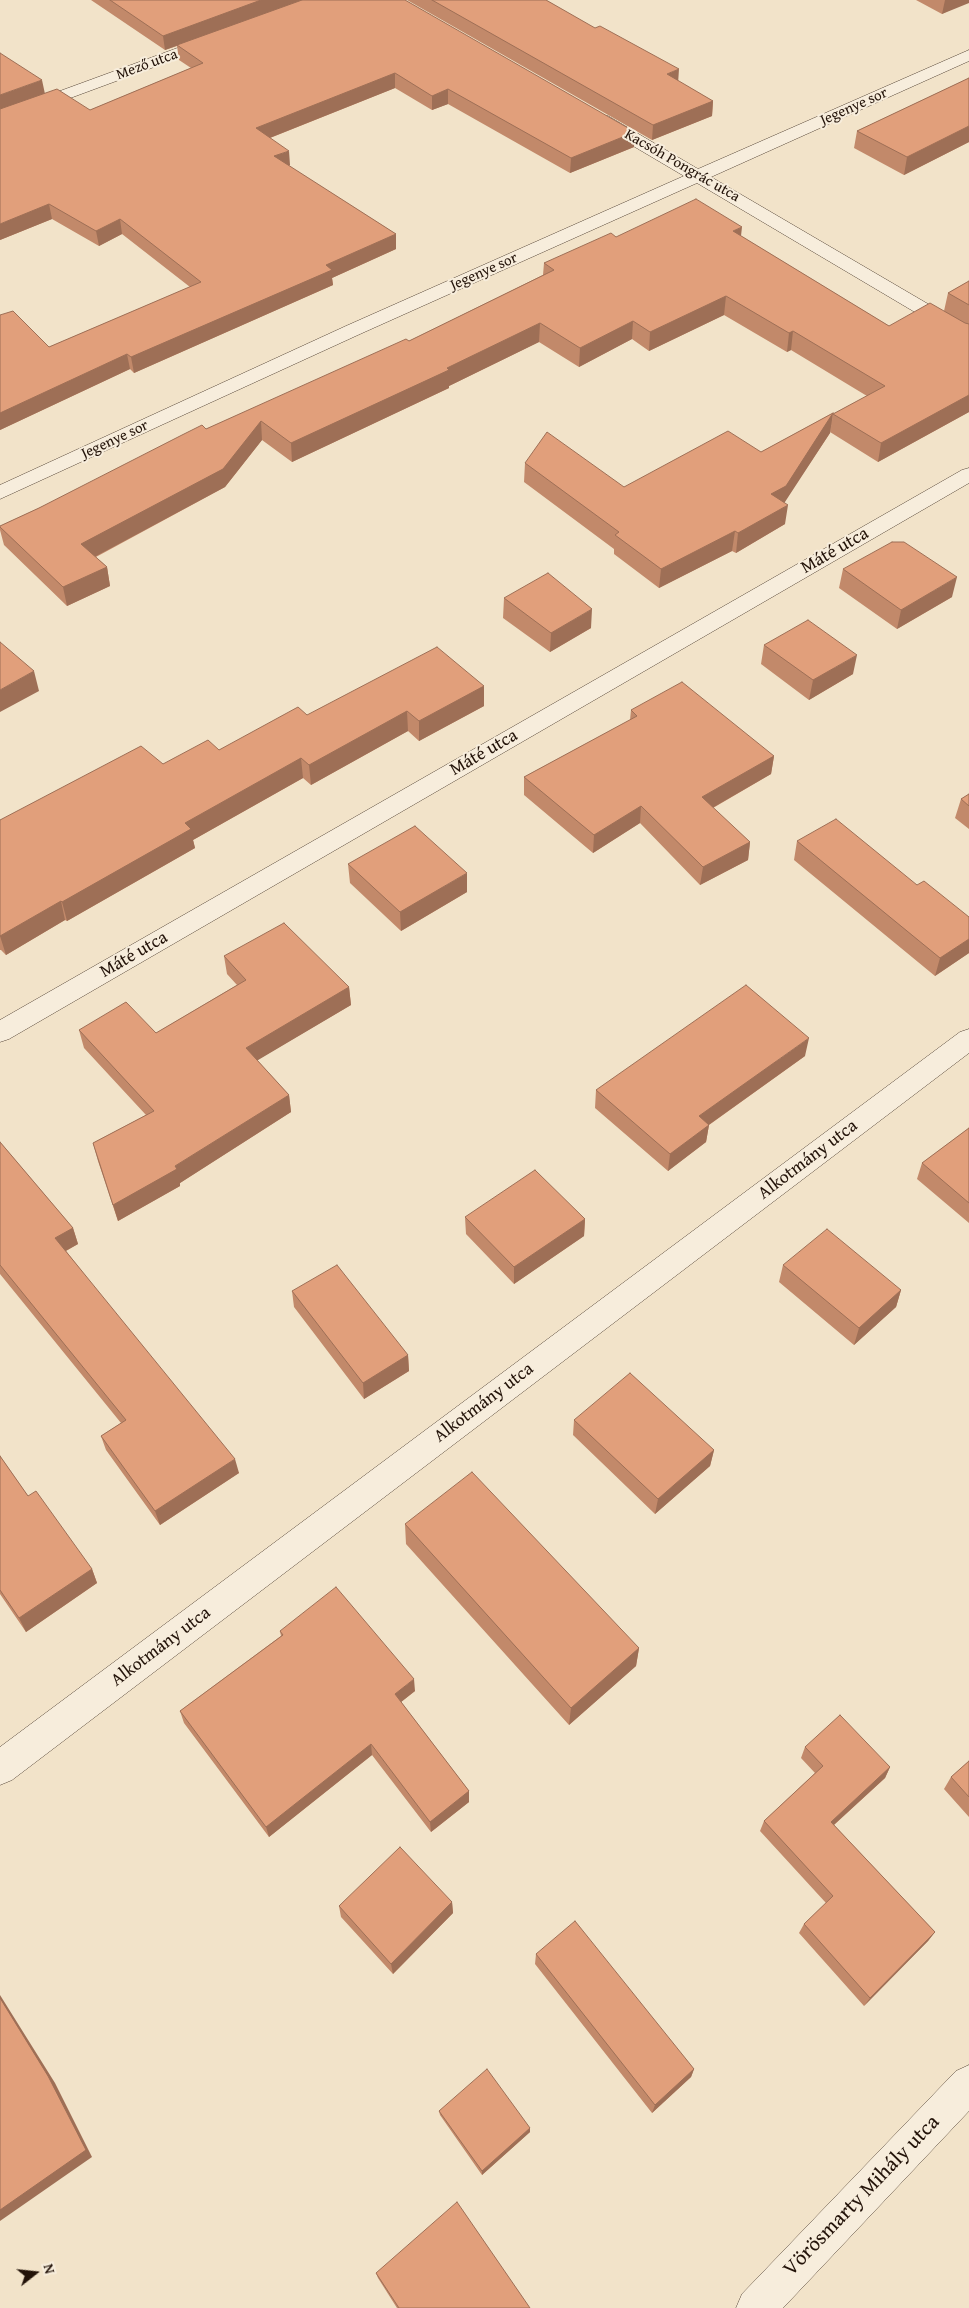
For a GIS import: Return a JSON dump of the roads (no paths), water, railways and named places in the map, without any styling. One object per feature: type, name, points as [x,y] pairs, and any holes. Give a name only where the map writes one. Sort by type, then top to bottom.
[{"type":"street","name":"Mező utca","points":[[0,120],[230,34]]},
{"type":"street","name":"Jegenye sor","points":[[0,493],[353,330],[969,55]]},
{"type":"street","name":"Kacsóh Pongrác utca","points":[[589,113],[700,176],[969,336]]},
{"type":"street","name":"Máté utca","points":[[0,1032],[969,474]]},
{"type":"street","name":"Alkotmány utca","points":[[0,1768],[969,1039]]},
{"type":"street","name":"Vörösmarty Mihály utca","points":[[756,2308],[969,2084]]}]
